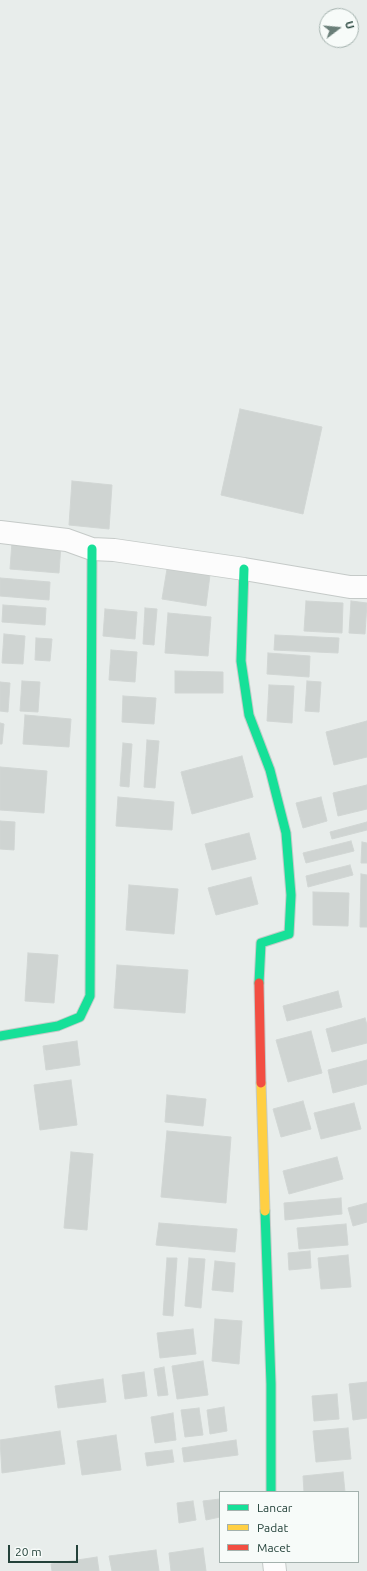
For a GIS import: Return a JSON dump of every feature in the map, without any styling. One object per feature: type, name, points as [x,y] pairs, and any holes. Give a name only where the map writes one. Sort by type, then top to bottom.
[{"type":"street","points":[[0,532],[67,540],[92,549],[114,550],[244,569],[350,587],[367,587]]},
{"type":"street","points":[[0,1036],[58,1026],[80,1017],[90,996],[89,926],[92,549]]},
{"type":"street","points":[[244,569],[241,661],[249,715],[270,770],[286,833],[290,895],[289,934],[261,943],[260,985],[271,1384],[271,1491]]},
{"type":"building","points":[[240,409],[322,427],[303,514],[221,495]]},
{"type":"building","points":[[72,481],[112,485],[109,529],[69,525]]},
{"type":"building","points":[[12,542],[61,545],[59,573],[10,569]]},
{"type":"building","points":[[167,569],[210,575],[206,606],[162,599]]},
{"type":"building","points":[[0,578],[50,582],[49,600],[0,596]]},
{"type":"building","points":[[306,601],[343,603],[342,633],[304,631]]},
{"type":"building","points":[[351,601],[367,603],[365,634],[349,633]]},
{"type":"building","points":[[3,605],[46,608],[45,625],[2,622]]},
{"type":"building","points":[[145,608],[157,609],[154,645],[143,644]]},
{"type":"building","points":[[105,609],[137,612],[135,639],[103,636]]},
{"type":"building","points":[[168,613],[211,617],[208,656],[165,653]]},
{"type":"building","points":[[4,634],[25,636],[23,664],[2,663]]},
{"type":"building","points":[[275,635],[339,638],[338,653],[274,650]]},
{"type":"building","points":[[36,638],[52,639],[50,661],[35,660]]},
{"type":"building","points":[[111,650],[137,652],[135,682],[109,680]]},
{"type":"building","points":[[268,653],[310,656],[309,677],[267,674]]},
{"type":"building","points":[[175,671],[223,672],[223,693],[175,693]]},
{"type":"building","points":[[22,681],[40,682],[38,712],[20,711]]},
{"type":"building","points":[[307,681],[321,682],[319,712],[305,711]]},
{"type":"building","points":[[0,682],[10,683],[8,712],[0,711]]},
{"type":"building","points":[[269,685],[294,686],[292,723],[267,721]]},
{"type":"building","points":[[123,696],[156,698],[154,724],[122,722]]},
{"type":"building","points":[[25,715],[71,719],[69,747],[23,744]]},
{"type":"building","points":[[367,721],[367,757],[334,765],[326,732]]},
{"type":"building","points":[[0,723],[4,724],[2,744],[0,744]]},
{"type":"building","points":[[147,740],[159,741],[155,788],[144,787]]},
{"type":"building","points":[[123,743],[132,744],[129,787],[120,786]]},
{"type":"building","points":[[242,756],[253,797],[192,814],[181,772]]},
{"type":"building","points":[[0,767],[47,771],[44,813],[0,810]]},
{"type":"building","points":[[367,785],[367,809],[338,816],[333,793]]},
{"type":"building","points":[[118,797],[174,802],[172,830],[116,826]]},
{"type":"building","points":[[321,797],[327,821],[303,828],[296,803]]},
{"type":"building","points":[[0,821],[15,822],[14,850],[0,849]]},
{"type":"building","points":[[367,822],[367,830],[332,839],[330,832]]},
{"type":"building","points":[[249,833],[256,859],[212,870],[205,844]]},
{"type":"building","points":[[351,841],[354,851],[306,863],[303,853]]},
{"type":"building","points":[[362,842],[367,843],[367,863],[361,863]]},
{"type":"building","points":[[350,865],[353,875],[308,887],[306,876]]},
{"type":"building","points":[[361,874],[367,875],[367,927],[360,927]]},
{"type":"building","points":[[251,877],[258,904],[216,915],[208,888]]},
{"type":"building","points":[[129,885],[178,889],[174,934],[126,930]]},
{"type":"building","points":[[313,892],[349,893],[348,926],[313,925]]},
{"type":"building","points":[[28,953],[58,955],[54,1003],[25,1001]]},
{"type":"building","points":[[117,965],[188,970],[185,1013],[114,1008]]},
{"type":"building","points":[[338,991],[342,1007],[287,1021],[283,1006]]},
{"type":"building","points":[[365,1018],[367,1025],[367,1043],[332,1052],[326,1029]]},
{"type":"building","points":[[311,1031],[322,1073],[288,1082],[276,1040]]},
{"type":"building","points":[[77,1041],[80,1065],[46,1070],[43,1046]]},
{"type":"building","points":[[367,1060],[367,1084],[333,1093],[328,1070]]},
{"type":"building","points":[[71,1080],[77,1125],[40,1130],[34,1085]]},
{"type":"building","points":[[167,1095],[206,1099],[203,1126],[165,1122]]},
{"type":"building","points":[[303,1101],[311,1129],[281,1137],[273,1109]]},
{"type":"building","points":[[354,1103],[361,1129],[321,1139],[314,1113]]},
{"type":"building","points":[[167,1131],[231,1137],[226,1203],[161,1197]]},
{"type":"building","points":[[71,1152],[93,1154],[87,1230],[64,1228]]},
{"type":"building","points":[[337,1157],[343,1179],[289,1194],[283,1171]]},
{"type":"building","points":[[341,1198],[342,1214],[285,1220],[284,1203]]},
{"type":"building","points":[[367,1203],[367,1222],[353,1226],[348,1208]]},
{"type":"building","points":[[159,1223],[237,1229],[235,1252],[156,1245]]},
{"type":"building","points":[[346,1224],[348,1245],[299,1249],[297,1228]]},
{"type":"building","points":[[310,1251],[311,1268],[289,1270],[288,1253]]},
{"type":"building","points":[[348,1255],[351,1287],[321,1289],[318,1258]]},
{"type":"building","points":[[167,1258],[177,1258],[173,1316],[163,1315]]},
{"type":"building","points":[[189,1258],[205,1259],[201,1308],[185,1306]]},
{"type":"building","points":[[215,1261],[235,1263],[233,1292],[212,1290]]},
{"type":"building","points":[[215,1319],[242,1321],[239,1364],[212,1361]]},
{"type":"building","points":[[193,1329],[196,1354],[160,1358],[157,1333]]},
{"type":"building","points":[[203,1361],[208,1395],[177,1399],[172,1366]]},
{"type":"building","points":[[164,1367],[168,1395],[158,1396],[154,1369]]},
{"type":"building","points":[[144,1372],[147,1396],[125,1399],[122,1375]]},
{"type":"building","points":[[103,1379],[106,1402],[58,1408],[55,1386]]},
{"type":"building","points":[[367,1382],[367,1418],[353,1420],[349,1384]]},
{"type":"building","points":[[337,1394],[339,1419],[314,1421],[312,1396]]},
{"type":"building","points":[[224,1407],[227,1431],[210,1434],[207,1410]]},
{"type":"building","points":[[199,1408],[203,1435],[185,1437],[181,1410]]},
{"type":"building","points":[[173,1413],[176,1440],[155,1443],[151,1417]]},
{"type":"building","points":[[348,1428],[351,1459],[316,1462],[313,1431]]},
{"type":"building","points":[[60,1431],[65,1464],[2,1473],[0,1440]]},
{"type":"building","points":[[116,1435],[121,1470],[82,1475],[77,1441]]},
{"type":"building","points":[[236,1440],[238,1455],[184,1462],[182,1448]]},
{"type":"building","points":[[172,1450],[174,1462],[147,1466],[145,1453]]},
{"type":"building","points":[[343,1472],[345,1491],[304,1491],[303,1476]]},
{"type":"building","points":[[219,1499],[219,1517],[206,1520],[203,1501]]},
{"type":"building","points":[[193,1501],[196,1520],[179,1523],[177,1503]]},
{"type":"building","points":[[203,1548],[206,1571],[171,1571],[169,1553]]},
{"type":"building","points":[[156,1550],[159,1571],[112,1571],[109,1556]]},
{"type":"building","points":[[97,1557],[99,1571],[52,1571],[51,1564]]},
{"type":"traffic: fast","points":[[0,1036],[58,1026],[80,1017],[90,996],[92,549]]},
{"type":"traffic: fast","points":[[244,569],[241,661],[249,715],[270,770],[286,833],[291,895],[289,934],[261,943],[259,983]]},
{"type":"traffic: fast","points":[[265,1211],[271,1384],[271,1491]]},
{"type":"traffic: slow","points":[[261,1083],[265,1211]]},
{"type":"traffic: jam","points":[[259,983],[261,1083]]}]
